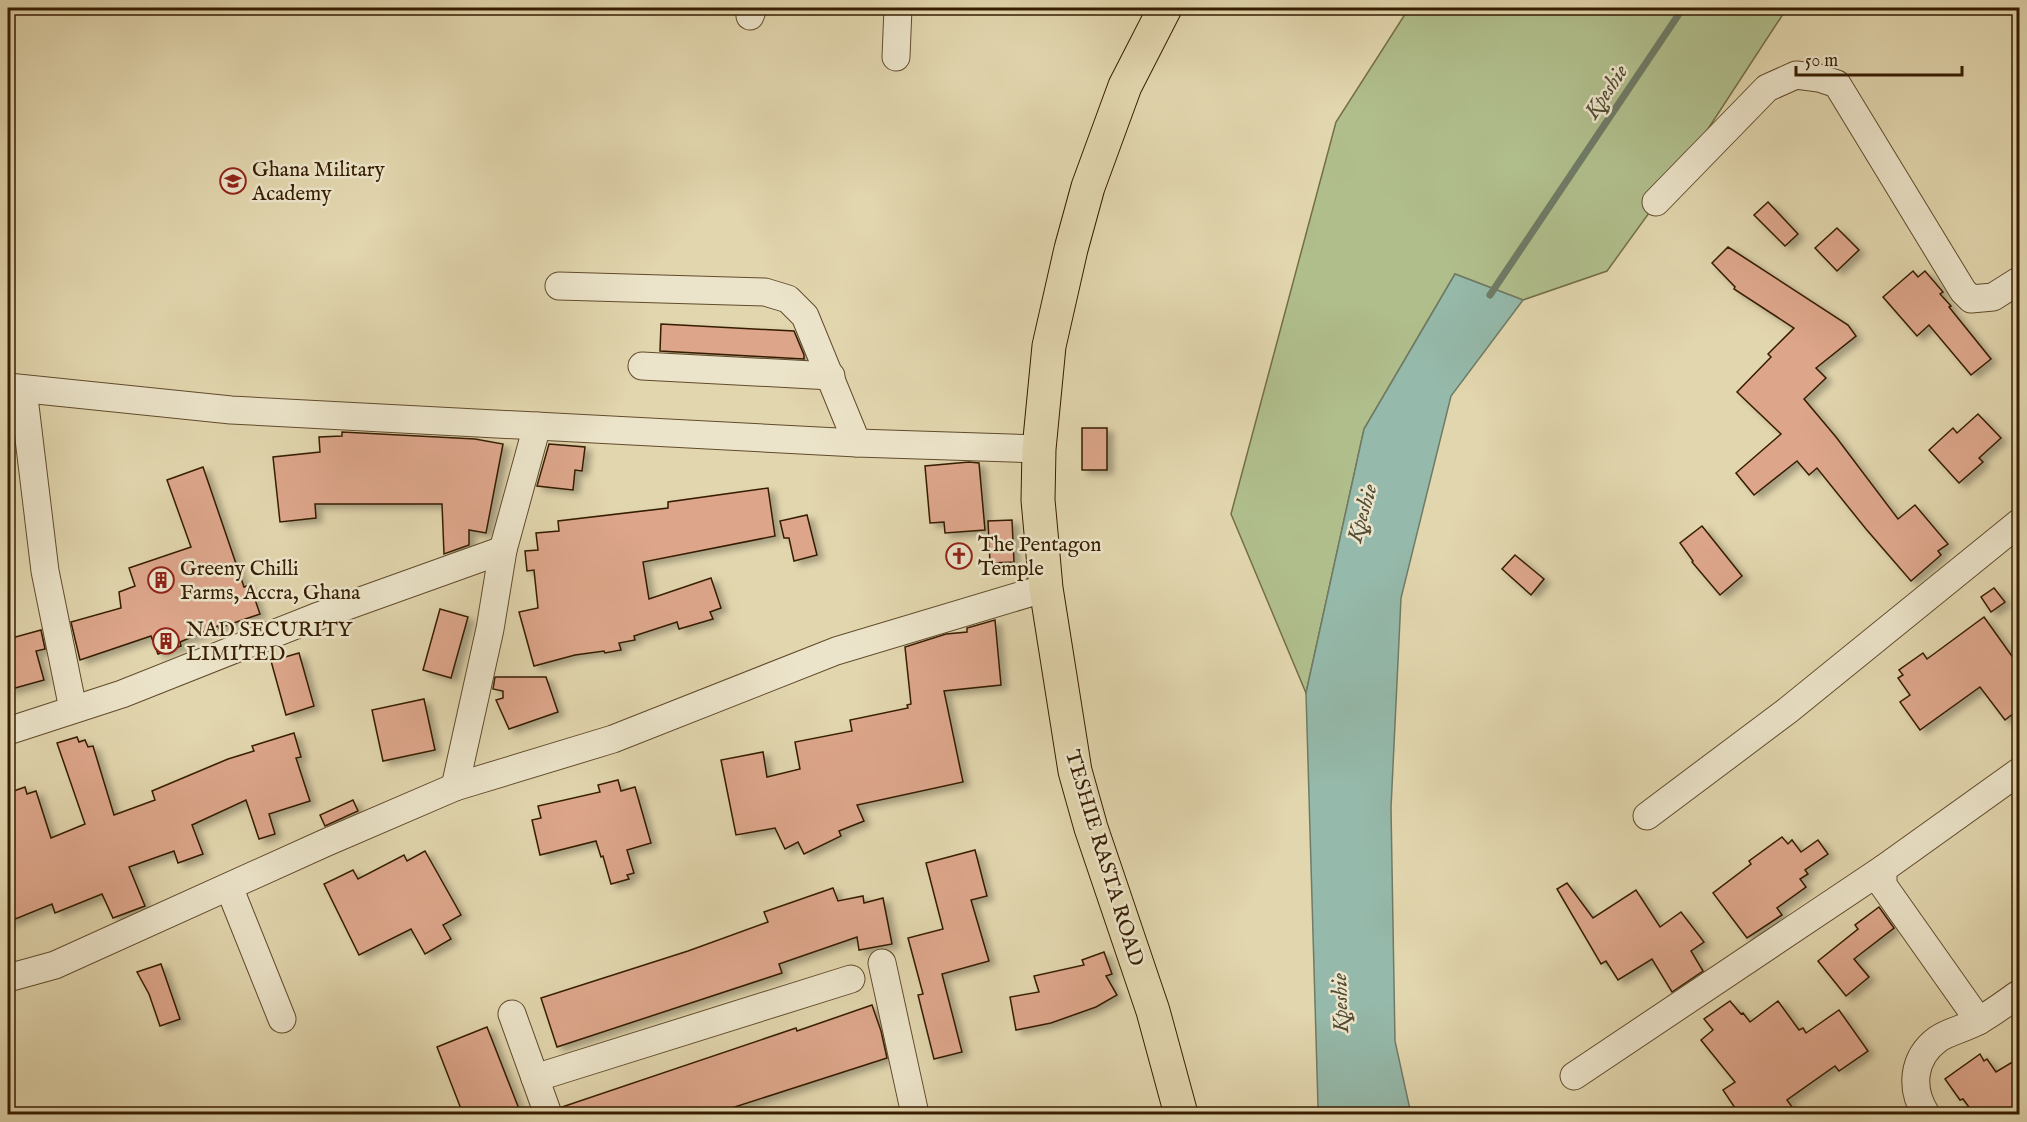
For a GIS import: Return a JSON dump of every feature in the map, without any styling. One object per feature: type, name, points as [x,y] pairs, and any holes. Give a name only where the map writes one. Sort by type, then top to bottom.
[{"type":"main road","name":"TESHIE RASTA ROAD","points":[[1165,8],[1125,86],[1088,187],[1071,249],[1049,346],[1039,449],[1038,501],[1046,588],[1075,771],[1091,828],[1153,1011],[1182,1114]]},
{"type":"street","points":[[896,57],[898,8]]},
{"type":"street","points":[[1656,202],[1767,88],[1796,75],[1819,78],[1837,84],[1962,291],[1971,298],[1993,297],[2019,280]]},
{"type":"street","points":[[559,286],[765,291],[788,298],[805,315],[857,443]]},
{"type":"street","points":[[642,366],[831,376]]},
{"type":"street","points":[[73,710],[45,571],[15,388],[231,410],[857,443],[1039,449]]},
{"type":"street","points":[[455,787],[489,629],[503,550],[537,426]]},
{"type":"street","points":[[1647,816],[1787,711],[2019,522]]},
{"type":"street","points":[[8,731],[122,694],[316,617],[503,550]]},
{"type":"street","points":[[8,978],[55,965],[455,787],[614,739],[836,651],[1046,588]]},
{"type":"street","points":[[1575,1076],[1883,869],[2019,771]]},
{"type":"street","points":[[1883,869],[1883,885],[1979,1021]]},
{"type":"street","points":[[229,887],[282,1019]]},
{"type":"street","points":[[882,963],[915,1114]]},
{"type":"street","points":[[535,1078],[850,979]]},
{"type":"street","points":[[1926,1114],[1916,1090],[1918,1060],[1937,1040],[1979,1021],[2019,993]]},
{"type":"street","points":[[512,1014],[548,1114]]},
{"type":"green space","points":[[1409,8],[1787,8],[1691,155],[1607,271],[1523,300],[1455,274],[1364,429],[1306,693],[1231,514],[1336,122]]},
{"type":"water","points":[[1455,274],[1523,300],[1451,396],[1401,598],[1391,808],[1395,1041],[1411,1114],[1321,1114],[1318,1106],[1306,693],[1364,429]]},
{"type":"building","points":[[1768,202],[1798,234],[1785,246],[1754,215]]},
{"type":"building","points":[[1837,228],[1859,250],[1837,271],[1815,248]]},
{"type":"building","points":[[1728,247],[1848,325],[1856,336],[1816,368],[1826,378],[1804,399],[1898,519],[1915,505],[1948,544],[1938,551],[1941,555],[1911,581],[1817,468],[1809,475],[1797,461],[1754,495],[1736,473],[1781,434],[1737,392],[1771,357],[1768,354],[1794,328],[1734,289],[1735,287],[1712,263]]},
{"type":"building","points":[[1913,271],[1918,277],[1925,271],[1943,292],[1940,294],[1951,306],[1949,307],[1991,359],[1971,375],[1929,325],[1917,336],[1883,297]]},
{"type":"building","points":[[661,324],[794,331],[804,359],[660,351]]},
{"type":"building","points":[[1978,414],[2001,438],[1979,458],[1983,462],[1959,483],[1929,450],[1953,428],[1957,433]]},
{"type":"building","points":[[1082,428],[1107,428],[1107,470],[1082,470]]},
{"type":"building","points":[[342,432],[475,439],[503,444],[486,533],[469,530],[469,545],[444,554],[442,504],[315,504],[316,518],[280,522],[273,457],[320,452],[319,437],[342,436]]},
{"type":"building","points":[[549,444],[585,447],[582,471],[575,470],[573,490],[537,486]]},
{"type":"building","points":[[979,463],[985,530],[945,533],[944,522],[930,523],[925,466]]},
{"type":"building","points":[[203,467],[244,587],[250,585],[260,614],[219,628],[218,626],[180,642],[181,646],[158,654],[151,636],[80,660],[71,622],[121,608],[119,592],[135,586],[129,568],[191,547],[167,480]]},
{"type":"building","points":[[768,488],[775,536],[643,562],[649,599],[711,578],[721,608],[710,612],[713,619],[679,629],[677,622],[634,636],[635,640],[619,643],[621,650],[575,655],[534,666],[519,612],[538,608],[534,570],[527,571],[525,551],[538,550],[536,533],[559,531],[558,521],[668,508],[668,502]]},
{"type":"building","points":[[807,515],[817,555],[794,561],[789,538],[784,538],[780,521]]},
{"type":"building","points":[[1012,520],[1014,562],[990,563],[988,521]]},
{"type":"building","points":[[1702,526],[1742,576],[1720,595],[1692,562],[1680,543]]},
{"type":"building","points":[[1515,555],[1544,579],[1531,595],[1502,569]]},
{"type":"building","points":[[1994,588],[2005,602],[1991,612],[1981,597]]},
{"type":"building","points":[[440,609],[468,617],[451,678],[423,670]]},
{"type":"building","points":[[1984,617],[2019,666],[2019,709],[2005,720],[1980,687],[1920,730],[1900,702],[1910,695],[1898,678],[1903,675],[1899,670],[1923,653],[1927,659]]},
{"type":"building","points":[[995,620],[1001,685],[944,691],[963,782],[857,805],[864,821],[839,831],[841,836],[804,854],[798,842],[785,849],[775,828],[736,835],[721,760],[763,752],[767,777],[800,769],[795,742],[852,731],[850,720],[908,708],[907,705],[911,704],[905,647],[946,634],[967,632],[967,628]]},
{"type":"building","points":[[41,630],[45,649],[36,651],[44,680],[8,690],[8,639]]},
{"type":"building","points":[[299,653],[314,706],[286,715],[271,661]]},
{"type":"building","points":[[495,677],[546,677],[558,712],[509,729],[496,700],[503,698],[503,691],[493,689]]},
{"type":"building","points":[[424,699],[435,750],[383,761],[372,710]]},
{"type":"building","points":[[294,733],[301,757],[296,758],[310,801],[269,814],[275,834],[259,839],[246,800],[192,825],[203,854],[178,863],[174,851],[129,867],[145,906],[113,918],[102,894],[55,913],[52,904],[8,922],[8,793],[25,787],[27,794],[36,791],[51,838],[85,824],[57,743],[77,737],[79,742],[85,740],[88,747],[93,746],[114,815],[155,800],[152,791],[228,759],[254,751],[252,746]]},
{"type":"building","points":[[618,780],[621,791],[635,787],[651,843],[627,850],[634,873],[627,875],[629,879],[611,884],[596,841],[540,855],[532,820],[541,818],[538,806],[600,792],[598,785]]},
{"type":"building","points":[[353,800],[358,811],[325,826],[320,815]]},
{"type":"building","points":[[1782,837],[1788,844],[1792,840],[1801,852],[1818,840],[1828,854],[1805,870],[1808,874],[1800,879],[1806,887],[1777,908],[1782,915],[1747,938],[1713,893],[1751,864],[1749,861]]},
{"type":"building","points":[[975,850],[987,896],[971,900],[989,961],[942,974],[962,1052],[934,1059],[918,995],[923,994],[908,938],[943,929],[926,863]]},
{"type":"building","points":[[425,851],[461,915],[443,925],[451,939],[425,954],[411,929],[359,955],[324,884],[353,870],[358,879],[404,855],[407,861]]},
{"type":"building","points":[[1567,883],[1593,918],[1636,890],[1660,927],[1681,912],[1704,942],[1691,951],[1703,971],[1672,992],[1652,959],[1618,980],[1606,961],[1601,964],[1557,889]]},
{"type":"building","points":[[833,888],[838,901],[863,896],[864,903],[883,898],[892,944],[859,950],[857,937],[779,964],[782,973],[557,1047],[541,998],[688,951],[768,922],[764,912]]},
{"type":"building","points":[[1879,907],[1894,928],[1854,959],[1869,977],[1846,996],[1818,961],[1858,929],[1855,925]]},
{"type":"building","points":[[1104,952],[1112,974],[1106,976],[1117,995],[1096,1007],[1051,1023],[1016,1030],[1010,997],[1039,992],[1034,976],[1084,965],[1082,960]]},
{"type":"building","points":[[161,964],[180,1019],[160,1026],[149,994],[137,972]]},
{"type":"building","points":[[1730,1001],[1750,1022],[1778,1001],[1799,1030],[1803,1028],[1806,1033],[1839,1010],[1868,1051],[1839,1071],[1835,1066],[1787,1100],[1797,1114],[1739,1114],[1723,1090],[1735,1082],[1701,1040],[1713,1030],[1704,1019]]},
{"type":"building","points":[[872,1005],[887,1058],[713,1114],[563,1114],[562,1107],[796,1028],[797,1031]]},
{"type":"building","points":[[487,1027],[521,1114],[463,1114],[437,1047]]},
{"type":"building","points":[[1980,1054],[1984,1061],[1987,1059],[1996,1072],[2019,1058],[2019,1114],[1974,1114],[1963,1099],[1960,1100],[1945,1079]]},
{"type":"waterway","name":"Kpeshie","points":[[1490,295],[1683,8]]},
{"type":"place","name":"Ghana Military Academy","points":[[233,181]]},
{"type":"place","name":"The Pentagon Temple","points":[[959,556]]},
{"type":"place","name":"Greeny Chilli Farms, Accra, Ghana","points":[[161,580]]},
{"type":"place","name":"NAD SECURITY LIMITED","points":[[166,641]]}]
